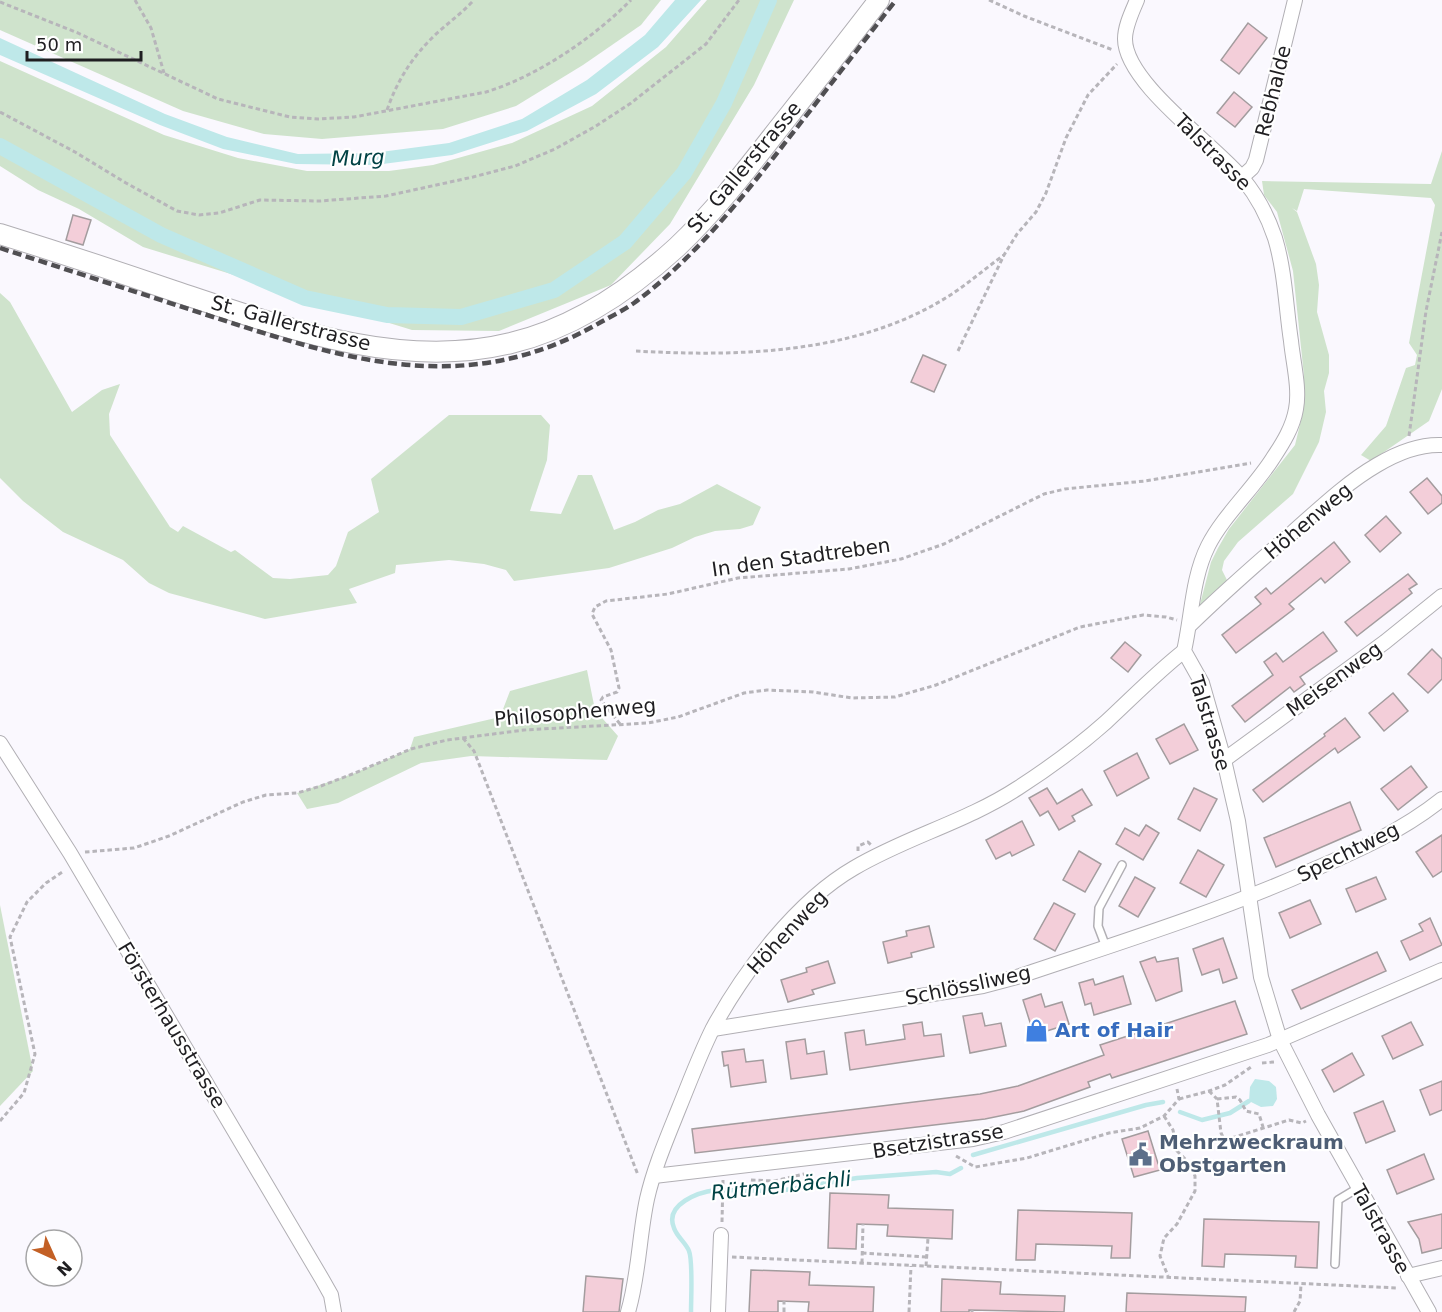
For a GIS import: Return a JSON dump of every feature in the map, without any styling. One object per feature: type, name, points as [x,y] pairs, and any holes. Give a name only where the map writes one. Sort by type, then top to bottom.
[{"type":"main road","name":"St. Gallerstrasse","points":[[0,234],[245,314],[330,338],[395,349],[426,351],[458,351],[511,344],[553,330],[596,309],[650,270],[678,245],[760,153],[879,0]]},
{"type":"street","points":[[1129,56],[1125,39],[1137,0]]},
{"type":"street","name":"Rebhalde","points":[[1242,177],[1252,168],[1256,160],[1295,0]]},
{"type":"street","name":"Talstrasse","points":[[1129,56],[1136,69],[1166,104],[1242,177],[1264,211],[1277,247],[1295,376],[1297,408],[1292,424],[1272,460],[1209,545],[1200,566],[1190,607],[1190,625],[1184,651],[1202,683],[1224,760],[1238,821],[1261,977],[1280,1040],[1318,1115],[1429,1312]]},
{"type":"street","name":"Höhenweg","points":[[1190,625],[1327,502],[1377,465],[1407,450],[1430,444],[1442,445]]},
{"type":"street","name":"Meisenweg","points":[[1224,760],[1385,642],[1442,596]]},
{"type":"street","name":"Höhenweg","points":[[628,1312],[638,1266],[647,1199],[674,1120],[713,1029],[752,966],[782,931],[834,881],[876,856],[948,826],[1017,789],[1080,744],[1154,675],[1184,651]]},
{"type":"street","name":"Försterhausstrasse","points":[[0,743],[73,858],[322,1279],[331,1295],[334,1312]]},
{"type":"street","name":"Spechtweg","points":[[1250,897],[1375,843],[1424,814],[1442,799]]},
{"type":"street","name":"Schlössliweg","points":[[713,1029],[983,986],[1017,977],[1250,897]]},
{"type":"street","name":"Bsetzistrasse","points":[[654,1176],[973,1139],[1004,1132],[1280,1040],[1442,970]]},
{"type":"street","points":[[718,1312],[722,1235]]},
{"type":"street","points":[[1408,1276],[1442,1268]]},
{"type":"lane","points":[[1106,947],[1098,926],[1099,908],[1122,865]]},
{"type":"lane","points":[[1335,1264],[1338,1200],[1358,1188]]},
{"type":"path","points":[[135,0],[151,28],[165,75]]},
{"type":"path","points":[[387,110],[403,72],[419,51],[474,0]]},
{"type":"path","points":[[0,2],[78,33],[218,99],[290,117],[318,119],[354,117],[486,92],[506,86],[582,42],[616,16],[632,0]]},
{"type":"path","points":[[0,112],[177,211],[199,215],[219,213],[260,200],[320,201],[386,196],[515,166],[555,149],[631,103],[706,44],[738,0]]},
{"type":"path","points":[[989,0],[1024,16],[1129,56]]},
{"type":"path","points":[[958,351],[1004,255],[1017,234],[1036,212],[1046,193],[1066,138],[1088,95],[1113,67],[1129,56]]},
{"type":"path","points":[[1407,450],[1426,311],[1442,232]]},
{"type":"path","points":[[636,351],[684,354],[743,353],[828,342],[882,327],[915,313],[951,295],[1004,255]]},
{"type":"path","name":"In den Stadtreben","points":[[620,724],[601,700],[617,692],[618,688],[611,650],[592,614],[595,607],[606,601],[668,594],[738,578],[849,569],[901,559],[944,544],[1044,494],[1065,489],[1145,481],[1272,460]]},
{"type":"path","name":"Philosophenweg","points":[[73,858],[134,848],[169,836],[243,802],[266,795],[297,793],[313,788],[355,773],[411,748],[524,730],[648,723],[678,717],[744,693],[767,690],[813,692],[852,698],[895,697],[936,685],[1080,627],[1143,615],[1166,616],[1190,625]]},
{"type":"path","points":[[464,738],[474,751],[647,1199]]},
{"type":"path","points":[[0,1121],[24,1093],[35,1054],[10,937],[27,902],[73,858]]},
{"type":"path","points":[[1168,1276],[1160,1256],[1164,1238],[1177,1224],[1195,1191],[1195,1176],[1188,1162],[1177,1151],[1173,1130],[1164,1116],[1179,1099],[1225,1084],[1256,1064],[1274,1062]]},
{"type":"path","points":[[1173,1076],[1179,1099]]},
{"type":"path","points":[[1209,1091],[1217,1099],[1221,1133],[1224,1139],[1289,1120],[1302,1123],[1310,1119]]},
{"type":"path","points":[[1217,1099],[1236,1097],[1250,1113],[1259,1114],[1263,1127]]},
{"type":"path","points":[[722,1235],[723,1185]]},
{"type":"path","points":[[862,1263],[863,1224]]},
{"type":"path","points":[[926,1266],[928,1238]]},
{"type":"path","points":[[862,1253],[927,1257]]},
{"type":"path","points":[[721,1257],[1398,1288]]},
{"type":"path","points":[[909,1312],[911,1265]]},
{"type":"path","points":[[1294,1312],[1300,1301],[1301,1284]]},
{"type":"path","points":[[784,1301],[784,1312]]},
{"type":"green space","points":[[0,0],[661,0],[641,25],[583,65],[516,106],[443,129],[322,139],[264,134],[183,111],[0,30]]},
{"type":"green space","points":[[707,0],[794,0],[754,85],[670,224],[611,285],[499,331],[412,330],[143,247],[79,209],[38,190],[0,166],[0,61],[164,135],[238,158],[307,171],[389,171],[433,165],[512,143],[592,106],[666,47]]},
{"type":"green space","points":[[1442,151],[1442,389],[1429,421],[1371,461],[1361,455],[1386,426],[1406,368],[1415,365],[1417,355],[1409,343],[1435,205],[1431,198],[1304,189],[1297,211],[1292,208],[1297,212],[1316,264],[1319,285],[1317,312],[1329,355],[1329,373],[1324,391],[1326,412],[1319,442],[1293,494],[1238,542],[1224,561],[1222,570],[1228,582],[1198,612],[1211,562],[1218,548],[1229,529],[1295,445],[1303,412],[1304,376],[1293,271],[1277,212],[1264,195],[1262,181],[1431,184]]},
{"type":"green space","points":[[0,293],[10,302],[72,412],[102,390],[120,384],[109,414],[110,435],[170,527],[178,532],[183,526],[231,552],[235,550],[273,578],[290,579],[328,575],[336,566],[348,532],[379,512],[371,479],[449,415],[541,415],[550,425],[547,460],[530,511],[561,514],[578,475],[592,475],[614,530],[658,510],[680,504],[717,484],[761,507],[753,525],[740,529],[715,531],[672,548],[609,568],[514,581],[506,570],[484,564],[449,560],[396,565],[395,573],[349,589],[357,603],[265,619],[169,593],[149,583],[123,560],[63,532],[23,501],[0,478]]},
{"type":"green space","points":[[587,670],[595,710],[618,736],[607,760],[471,756],[421,763],[338,803],[307,809],[297,793],[355,773],[410,749],[414,737],[500,717],[510,691]]},
{"type":"green space","points":[[0,905],[33,1071],[0,1106]]},
{"type":"water","name":"Murg","points":[[675,0],[701,0],[658,47],[596,94],[527,131],[452,155],[375,165],[296,164],[223,149],[160,125],[0,55],[0,38],[165,114],[227,137],[298,154],[373,153],[449,143],[522,119],[587,80],[645,35]]},
{"type":"water","points":[[1255,1079],[1269,1081],[1276,1087],[1277,1099],[1273,1106],[1261,1107],[1249,1101],[1250,1087]]},
{"type":"building","points":[[1248,23],[1267,38],[1239,74],[1221,60]]},
{"type":"building","points":[[1234,92],[1252,107],[1235,127],[1217,113]]},
{"type":"building","points":[[73,215],[91,220],[83,245],[66,240]]},
{"type":"building","points":[[923,355],[946,365],[934,392],[911,382]]},
{"type":"building","points":[[1427,478],[1442,496],[1442,503],[1428,514],[1410,492]]},
{"type":"building","points":[[1386,516],[1401,533],[1380,552],[1365,535]]},
{"type":"building","points":[[1334,542],[1350,562],[1325,583],[1321,578],[1289,604],[1294,609],[1236,653],[1222,635],[1261,604],[1255,597],[1266,588],[1271,594]]},
{"type":"building","points":[[1408,574],[1417,584],[1409,589],[1412,593],[1357,636],[1345,622]]},
{"type":"building","points":[[1323,632],[1337,651],[1300,677],[1305,684],[1294,692],[1290,687],[1245,722],[1232,706],[1273,675],[1264,662],[1276,653],[1283,662]]},
{"type":"building","points":[[1125,642],[1141,655],[1128,672],[1111,658]]},
{"type":"building","points":[[1432,649],[1442,659],[1442,679],[1428,693],[1408,674]]},
{"type":"building","points":[[1393,693],[1408,711],[1384,731],[1369,713]]},
{"type":"building","points":[[1345,718],[1360,737],[1338,753],[1335,748],[1263,802],[1253,790],[1325,736],[1324,734]]},
{"type":"building","points":[[1184,724],[1198,750],[1170,764],[1156,739]]},
{"type":"building","points":[[1137,753],[1149,778],[1117,796],[1104,771]]},
{"type":"building","points":[[1411,766],[1427,787],[1398,810],[1381,789]]},
{"type":"building","points":[[1047,788],[1057,804],[1082,789],[1092,805],[1072,816],[1075,821],[1059,830],[1048,811],[1040,816],[1029,798]]},
{"type":"building","points":[[1194,788],[1217,799],[1200,831],[1178,819]]},
{"type":"building","points":[[1350,802],[1361,830],[1276,867],[1264,838]]},
{"type":"building","points":[[1022,821],[1034,845],[1012,856],[1010,852],[996,859],[986,840]]},
{"type":"building","points":[[1146,825],[1159,833],[1143,860],[1116,844],[1125,828],[1139,836]]},
{"type":"building","points":[[1442,835],[1442,871],[1433,877],[1416,852]]},
{"type":"building","points":[[1198,850],[1224,865],[1206,897],[1180,883]]},
{"type":"building","points":[[1079,851],[1101,864],[1085,892],[1063,880]]},
{"type":"building","points":[[1135,877],[1155,888],[1138,917],[1119,906]]},
{"type":"building","points":[[1376,877],[1386,899],[1356,912],[1346,889]]},
{"type":"building","points":[[1310,900],[1321,924],[1290,938],[1279,913]]},
{"type":"building","points":[[1054,903],[1075,914],[1055,951],[1034,939]]},
{"type":"building","points":[[1430,918],[1442,945],[1410,960],[1401,941],[1423,931],[1419,924]]},
{"type":"building","points":[[929,926],[934,947],[911,953],[912,957],[888,963],[883,942],[907,936],[906,931]]},
{"type":"building","points":[[1223,938],[1237,978],[1223,983],[1219,969],[1202,975],[1193,949]]},
{"type":"building","points":[[1377,952],[1386,971],[1301,1009],[1292,990]]},
{"type":"building","points":[[1155,957],[1157,962],[1178,958],[1182,991],[1156,1001],[1140,962]]},
{"type":"building","points":[[828,961],[835,983],[812,990],[814,994],[788,1002],[781,980],[807,972],[806,968]]},
{"type":"building","points":[[1123,976],[1131,1004],[1094,1015],[1091,1003],[1085,1005],[1079,983],[1093,979],[1095,985]]},
{"type":"building","points":[[1041,994],[1045,1007],[1062,1002],[1069,1024],[1034,1035],[1023,1000]]},
{"type":"building","points":[[1235,1001],[1247,1034],[1112,1078],[1110,1074],[1088,1082],[1090,1087],[1024,1111],[985,1119],[695,1153],[692,1129],[980,1094],[1018,1086],[1104,1055],[1100,1045]]},
{"type":"building","points":[[982,1013],[985,1026],[1001,1023],[1006,1046],[970,1053],[963,1016]]},
{"type":"building","points":[[922,1022],[924,1036],[941,1034],[944,1056],[850,1070],[845,1033],[864,1030],[866,1045],[905,1039],[903,1025]]},
{"type":"building","points":[[1411,1022],[1423,1045],[1393,1059],[1382,1036]]},
{"type":"building","points":[[805,1039],[807,1054],[824,1051],[827,1074],[791,1079],[786,1042]]},
{"type":"building","points":[[744,1049],[746,1062],[763,1060],[766,1082],[731,1087],[728,1065],[724,1066],[722,1052]]},
{"type":"building","points":[[1352,1053],[1364,1075],[1334,1092],[1322,1070]]},
{"type":"building","points":[[1442,1081],[1442,1110],[1430,1115],[1420,1090]]},
{"type":"building","points":[[1383,1101],[1395,1131],[1366,1143],[1354,1113]]},
{"type":"building","name":"Mehrzweckraum Obstgarten","points":[[1148,1131],[1160,1170],[1134,1177],[1122,1139]]},
{"type":"building","points":[[1424,1154],[1434,1179],[1397,1194],[1387,1170]]},
{"type":"building","points":[[830,1193],[889,1195],[888,1208],[953,1210],[952,1239],[887,1236],[888,1225],[857,1224],[856,1249],[828,1248]]},
{"type":"building","points":[[1018,1210],[1132,1213],[1130,1258],[1111,1258],[1112,1246],[1036,1244],[1035,1260],[1016,1260]]},
{"type":"building","points":[[1442,1214],[1442,1248],[1422,1253],[1419,1239],[1408,1222]]},
{"type":"building","points":[[1204,1219],[1319,1222],[1317,1268],[1295,1267],[1296,1256],[1225,1254],[1224,1267],[1202,1266]]},
{"type":"building","points":[[751,1270],[810,1272],[809,1285],[874,1287],[873,1312],[808,1312],[809,1302],[778,1301],[778,1312],[749,1312]]},
{"type":"building","points":[[586,1276],[623,1279],[619,1312],[583,1312]]},
{"type":"building","points":[[942,1279],[1001,1282],[1000,1294],[1065,1296],[1064,1312],[969,1310],[969,1312],[941,1312]]},
{"type":"building","points":[[1127,1293],[1246,1297],[1245,1312],[1126,1312]]},
{"type":"waterway","points":[[0,146],[161,235],[305,298],[387,315],[461,317],[554,290],[625,242],[684,173],[724,103],[769,0]]},
{"type":"waterway","name":"Rütmerbächli","points":[[1180,1112],[1202,1120],[1230,1113],[1249,1101]]},
{"type":"waterway","name":"Rütmerbächli","points":[[973,1155],[1163,1102]]},
{"type":"waterway","name":"Rütmerbächli","points":[[691,1312],[690,1256],[688,1248],[675,1231],[672,1220],[678,1206],[685,1201],[701,1193],[716,1190],[779,1191],[857,1178],[936,1172],[950,1174],[961,1168]]},
{"type":"railway","points":[[0,248],[255,331],[355,357],[404,365],[452,366],[501,360],[551,346],[622,311],[677,267],[716,227],[753,183],[896,0]]},
{"type":"place","name":"Art of Hair","points":[[1037,1030]]},
{"type":"place","name":"Mehrzweckraum Obstgarten","points":[[1141,1154]]}]
